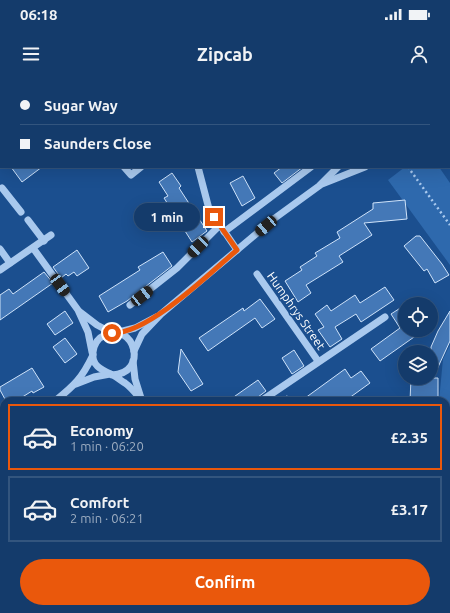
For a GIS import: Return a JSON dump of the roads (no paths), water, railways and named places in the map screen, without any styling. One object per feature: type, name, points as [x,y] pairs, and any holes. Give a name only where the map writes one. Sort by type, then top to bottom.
[{"type":"street","points":[[125,168],[131,175],[140,168]]},
{"type":"street","points":[[198,168],[209,209],[237,250]]},
{"type":"street","points":[[224,232],[306,168]]},
{"type":"street","points":[[141,397],[133,361],[134,352],[142,334],[161,314],[275,218],[319,186],[337,168]]},
{"type":"street","points":[[319,186],[363,168]]},
{"type":"street","points":[[2,188],[21,212]]},
{"type":"street","points":[[28,220],[44,241]]},
{"type":"street","points":[[130,305],[177,268],[220,225]]},
{"type":"street","points":[[0,270],[51,235]]},
{"type":"street","points":[[33,248],[78,310],[88,332],[94,361],[97,366],[102,371],[111,374],[127,384],[138,397]]},
{"type":"street","points":[[0,249],[10,263]]},
{"type":"street","name":"Humphrys Street","points":[[257,274],[318,361]]},
{"type":"street","points":[[78,310],[97,325],[113,333],[124,335],[129,339],[134,352]]},
{"type":"street","points":[[60,397],[75,384],[86,368],[93,354],[96,342],[101,337],[135,328],[161,314]]},
{"type":"street","name":"Humphrys Street","points":[[266,397],[385,317]]},
{"type":"street","points":[[75,384],[94,377],[117,374],[127,370],[133,361]]}]
